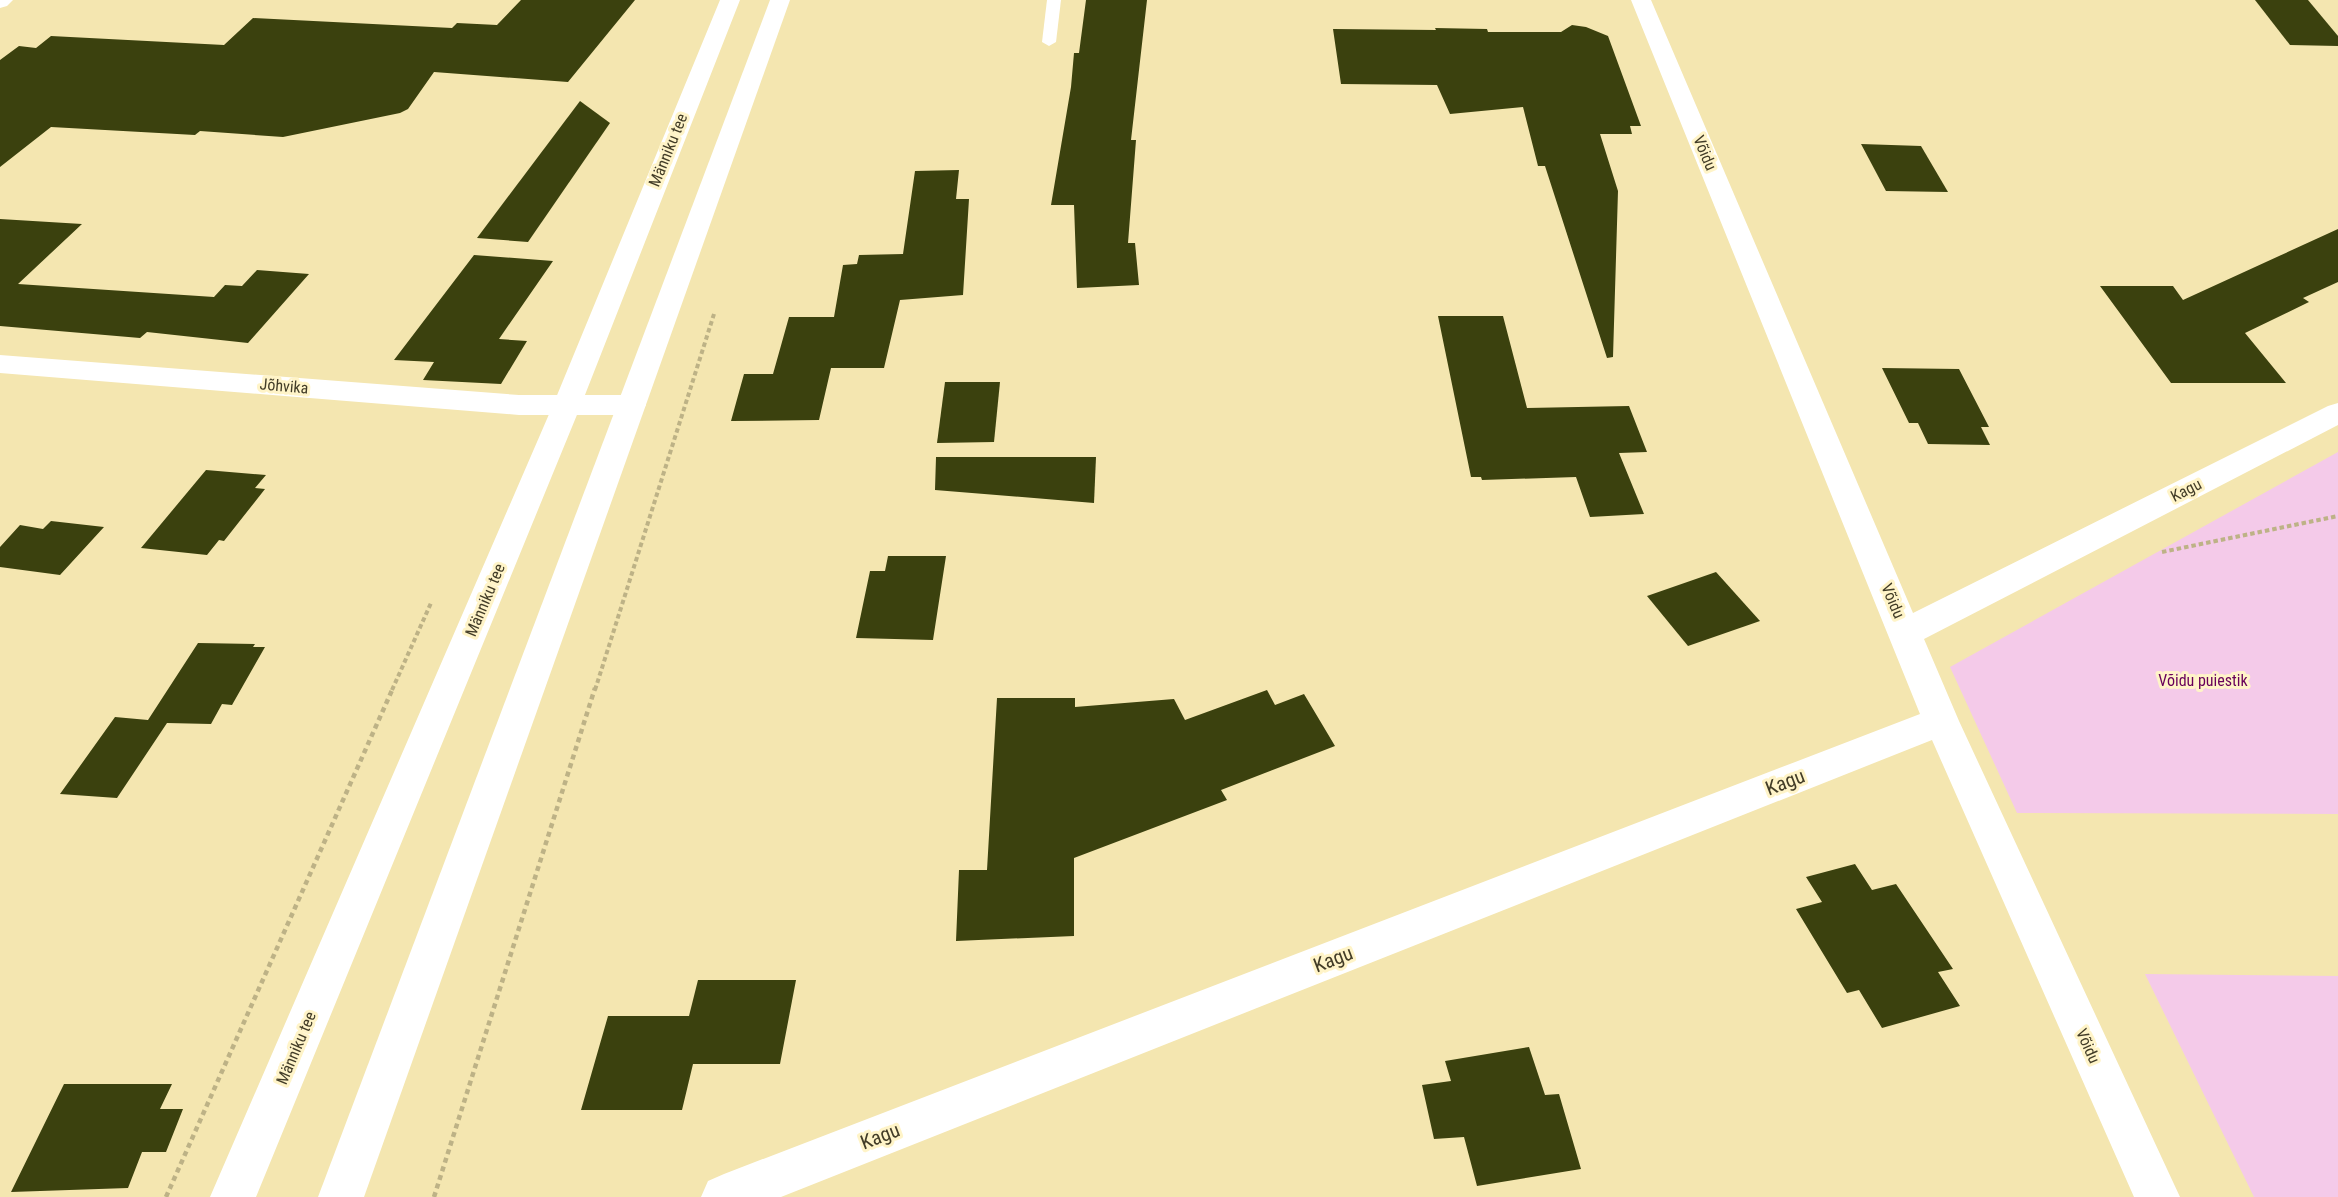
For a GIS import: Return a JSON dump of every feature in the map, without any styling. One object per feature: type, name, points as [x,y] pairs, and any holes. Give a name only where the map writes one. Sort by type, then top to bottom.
[{"type":"street","name":"Männiku tee","points":[[233,1197],[567,405],[730,0]]},
{"type":"street","points":[[341,1197],[780,0]]},
{"type":"street","name":"Võidu","points":[[1641,0],[1906,632],[1941,721],[2157,1197]]},
{"type":"street","name":"Jõhvika","points":[[0,364],[519,405],[632,405]]},
{"type":"street","name":"Kagu","points":[[1906,632],[2338,413]]},
{"type":"street","name":"Kagu","points":[[724,1197],[1941,721]]},
{"type":"lane","points":[[1049,42],[1054,0]]},
{"type":"path","points":[[434,1197],[714,312]]},
{"type":"path","points":[[2155,554],[2338,516]]},
{"type":"path","points":[[166,1197],[432,600]]},
{"type":"green space","name":"Võidu puiestik","points":[[2338,452],[2338,814],[2017,813],[1950,667]]},
{"type":"green space","points":[[2145,974],[2338,976],[2338,1197],[2254,1197]]},
{"type":"building","points":[[521,0],[635,0],[568,82],[434,72],[408,109],[400,113],[283,137],[200,131],[195,135],[51,127],[0,167],[0,60],[19,46],[36,48],[51,36],[224,45],[253,18],[452,28],[457,23],[497,25]]},
{"type":"building","points":[[1086,0],[1147,0],[1131,140],[1136,140],[1128,243],[1135,243],[1139,285],[1077,288],[1074,205],[1051,205],[1071,87],[1074,53],[1079,53]]},
{"type":"building","points":[[2255,0],[2308,0],[2338,36],[2338,46],[2290,45]]},
{"type":"building","points":[[1572,25],[1586,27],[1608,36],[1641,126],[1630,126],[1632,134],[1600,134],[1618,191],[1613,357],[1607,358],[1545,166],[1538,166],[1523,107],[1450,114],[1437,85],[1341,84],[1333,29],[1436,30],[1435,28],[1487,29],[1488,32],[1561,32]]},
{"type":"building","points":[[580,101],[610,123],[528,242],[477,238]]},
{"type":"building","points":[[1861,144],[1921,146],[1948,192],[1886,191]]},
{"type":"building","points":[[959,170],[956,199],[969,199],[963,295],[900,300],[884,368],[831,368],[819,420],[731,421],[744,374],[773,374],[789,317],[834,317],[843,265],[857,264],[859,255],[903,254],[915,171]]},
{"type":"building","points":[[0,219],[82,224],[18,284],[214,297],[225,285],[242,286],[257,270],[309,274],[248,343],[147,332],[140,338],[0,326]]},
{"type":"building","points":[[2338,229],[2338,282],[2303,298],[2309,302],[2245,333],[2286,383],[2171,383],[2100,286],[2173,286],[2183,300]]},
{"type":"building","points":[[474,255],[553,261],[499,339],[527,341],[501,384],[423,380],[434,362],[394,360]]},
{"type":"building","points":[[1438,316],[1503,316],[1527,408],[1629,406],[1647,452],[1619,453],[1644,514],[1590,517],[1576,477],[1482,480],[1481,477],[1471,477]]},
{"type":"building","points":[[1882,368],[1959,369],[1989,427],[1981,427],[1990,445],[1928,444],[1918,423],[1909,423]]},
{"type":"building","points":[[945,382],[1000,382],[994,442],[937,443]]},
{"type":"building","points":[[936,457],[1096,457],[1094,503],[935,490]]},
{"type":"building","points":[[206,470],[266,475],[255,488],[265,489],[224,541],[219,540],[207,555],[141,548]]},
{"type":"building","points":[[51,521],[104,527],[60,575],[0,567],[0,547],[20,525],[43,529]]},
{"type":"building","points":[[888,556],[946,556],[933,640],[856,638],[870,571],[885,571]]},
{"type":"building","points":[[1716,572],[1760,621],[1688,646],[1647,596]]},
{"type":"building","points":[[198,643],[255,644],[253,647],[265,647],[232,705],[222,704],[211,724],[167,723],[117,798],[60,794],[115,717],[148,720]]},
{"type":"building","points":[[1267,690],[1275,705],[1304,694],[1335,746],[1221,790],[1227,800],[1074,858],[1074,936],[956,941],[959,870],[987,870],[997,698],[1075,698],[1075,707],[1174,699],[1185,720]]},
{"type":"building","points":[[1855,864],[1872,890],[1896,884],[1953,969],[1938,972],[1960,1006],[1882,1028],[1859,990],[1847,993],[1796,909],[1822,902],[1806,877]]},
{"type":"building","points":[[698,980],[796,980],[780,1064],[693,1064],[682,1110],[581,1110],[608,1016],[689,1016]]},
{"type":"building","points":[[1529,1047],[1545,1095],[1559,1094],[1581,1169],[1477,1186],[1464,1137],[1434,1139],[1422,1085],[1451,1081],[1445,1061]]},
{"type":"building","points":[[64,1084],[172,1084],[160,1109],[183,1109],[166,1152],[142,1152],[128,1188],[11,1192]]}]
